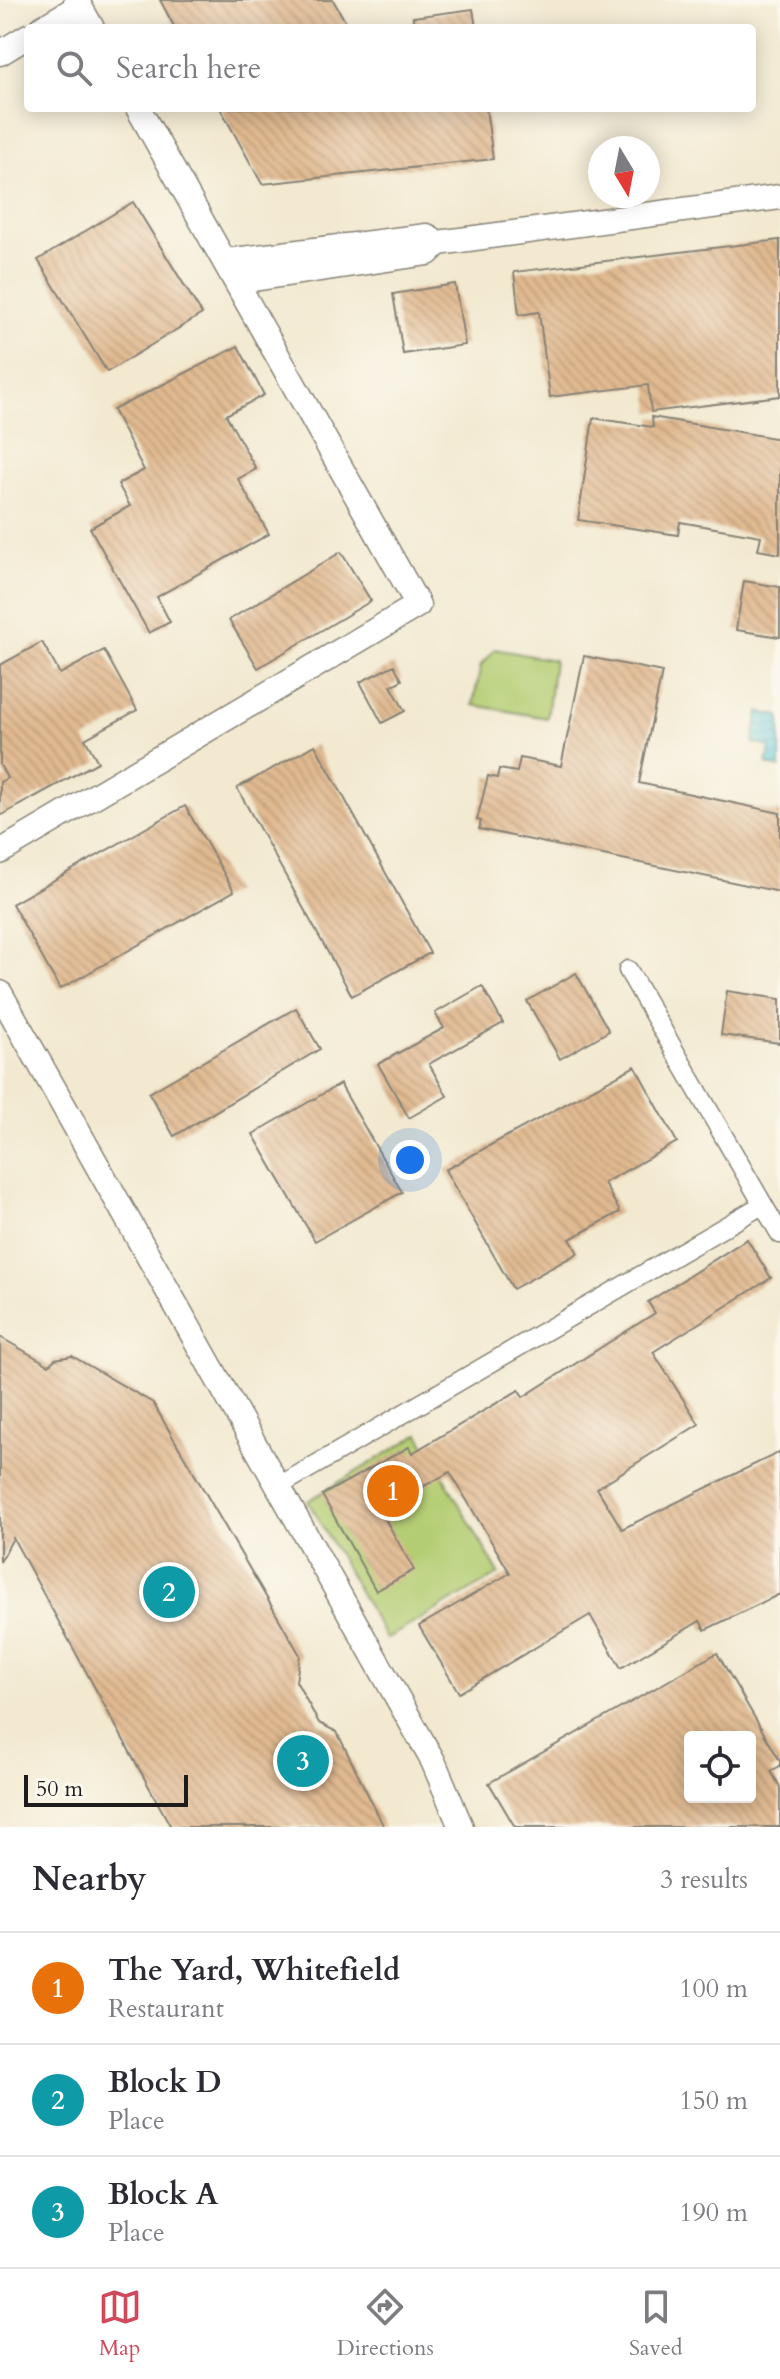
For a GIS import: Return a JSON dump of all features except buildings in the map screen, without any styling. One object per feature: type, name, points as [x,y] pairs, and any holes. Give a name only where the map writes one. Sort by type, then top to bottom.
[{"type":"street","points":[[48,24],[78,3],[90,24]]},
{"type":"street","points":[[0,53],[24,38]]},
{"type":"street","points":[[0,852],[418,605],[140,112]]},
{"type":"street","points":[[232,271],[427,236],[438,243],[780,197]]},
{"type":"street","points":[[628,970],[780,1234]]},
{"type":"street","points":[[0,993],[433,1761],[461,1827]]},
{"type":"street","points":[[279,1486],[762,1205]]},
{"type":"green space","points":[[495,649],[554,660],[547,718],[473,705],[481,665]]},
{"type":"green space","points":[[419,1434],[499,1574],[386,1639],[308,1501]]},
{"type":"water","points":[[759,712],[780,716],[780,768],[767,765],[770,747],[753,743]]},
{"type":"place","name":"The Yard, Whitefield","points":[[393,1491]]},
{"type":"place","name":"Block D","points":[[169,1592]]},
{"type":"place","name":"Block A","points":[[303,1761]]}]
